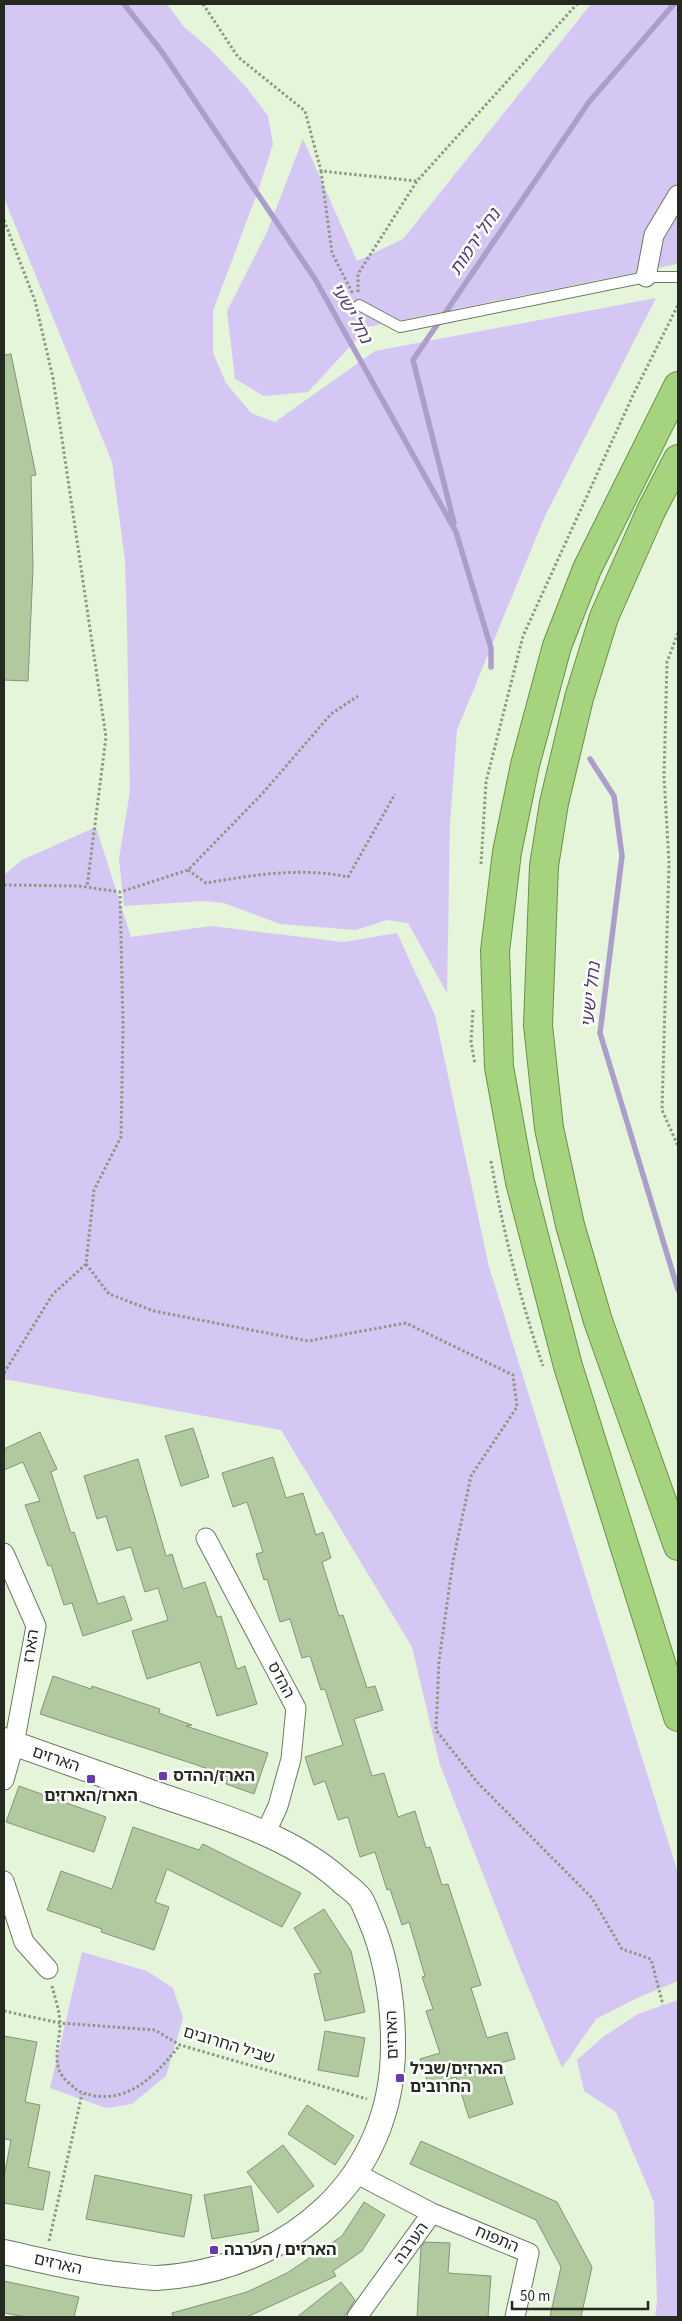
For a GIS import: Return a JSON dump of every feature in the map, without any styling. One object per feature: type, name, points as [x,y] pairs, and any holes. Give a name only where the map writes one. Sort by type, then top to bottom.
[{"type":"highway","points":[[678,386],[587,569],[557,646],[527,757],[507,852],[494,950],[499,1067],[520,1182],[568,1366],[678,1717]]},
{"type":"highway","points":[[678,459],[651,510],[604,617],[579,698],[554,803],[544,866],[538,1025],[549,1128],[570,1225],[598,1321],[678,1546]]},
{"type":"street","points":[[646,277],[654,235],[678,195]]},
{"type":"street","name":"ההדס","points":[[206,1538],[296,1708],[292,1759],[278,1806],[266,1832]]},
{"type":"street","name":"הארז","points":[[4,1553],[36,1626],[9,1742],[4,1780]]},
{"type":"street","name":"הארזים","points":[[4,2252],[92,2272],[154,2278],[207,2272],[266,2251],[312,2222],[357,2174],[375,2140],[388,2104],[394,2066],[393,2017],[389,1977],[376,1933],[360,1898],[329,1870],[266,1832],[9,1742]]},
{"type":"street","points":[[4,1881],[24,1942],[48,1969]]},
{"type":"street","name":"הערבה","points":[[357,2174],[432,2213],[357,2317]]},
{"type":"street","name":"התפוח","points":[[432,2213],[529,2253],[515,2317]]},
{"type":"lane","points":[[359,305],[400,327],[646,277],[678,277]]},
{"type":"path","points":[[202,4],[238,57],[305,111],[320,171],[332,253],[359,305]]},
{"type":"path","points":[[359,305],[358,274],[417,181],[576,4]]},
{"type":"path","points":[[320,171],[417,181]]},
{"type":"path","points":[[4,220],[35,301],[54,378],[106,737],[87,887]]},
{"type":"path","points":[[678,633],[667,662],[664,776],[669,863],[662,1110],[678,1146]]},
{"type":"path","points":[[4,885],[87,887],[120,892],[188,870],[262,794],[331,714],[358,696]]},
{"type":"path","points":[[188,870],[206,882],[251,875],[325,872],[348,877],[395,794]]},
{"type":"path","points":[[4,1373],[53,1294],[86,1264],[94,1190],[121,1137],[123,1026],[120,892]]},
{"type":"path","points":[[86,1264],[108,1294],[154,1311],[308,1341],[406,1323],[513,1375],[517,1407],[471,1476],[453,1561],[439,1661],[436,1730],[477,1782],[592,1898],[622,1949],[651,1959],[663,2005]]},
{"type":"path","points":[[48,1969],[60,2023],[56,2048],[59,2071],[69,2084],[82,2094],[102,2097],[120,2096],[140,2085],[161,2067],[180,2045]]},
{"type":"path","name":"שביל החרובים","points":[[4,2010],[60,2023],[155,2030],[180,2045],[388,2104]]},
{"type":"path","points":[[44,2261],[82,2094]]},
{"type":"shaded area","points":[[4,4],[167,4],[184,27],[209,48],[247,88],[268,116],[273,144],[258,191],[213,311],[213,353],[226,383],[251,413],[275,422],[375,351],[656,298],[545,516],[457,730],[450,823],[447,993],[408,923],[387,920],[356,930],[280,924],[224,903],[204,901],[124,906],[119,859],[130,791],[127,625],[125,560],[112,462],[4,198]]},
{"type":"shaded area","points":[[591,4],[678,4],[677,264],[368,327],[308,392],[264,396],[235,379],[227,311],[267,232],[303,139],[357,261],[403,239]]},
{"type":"shaded area","points":[[96,827],[131,937],[211,926],[343,942],[397,933],[435,1015],[489,1267],[678,1873],[678,1981],[637,1998],[596,2019],[562,2068],[518,1963],[440,1765],[412,1647],[281,1430],[4,1379],[4,875],[22,860]]},
{"type":"shaded area","points":[[82,1952],[147,1971],[173,1988],[183,2018],[166,2076],[132,2104],[106,2108],[50,2088]]},
{"type":"shaded area","points":[[678,2000],[678,2317],[655,2317],[657,2302],[654,2202],[616,2112],[584,2091],[577,2060],[603,2037],[638,2014]]},
{"type":"building","points":[[11,354],[36,475],[31,476],[33,568],[28,681],[4,680],[4,355]]},
{"type":"building","points":[[193,1428],[209,1477],[181,1486],[165,1436]]},
{"type":"building","points":[[40,1432],[57,1469],[51,1472],[71,1533],[74,1532],[98,1604],[124,1596],[132,1620],[83,1636],[72,1603],[64,1605],[51,1565],[48,1566],[25,1505],[40,1501],[23,1462],[4,1470],[4,1449]]},
{"type":"building","points":[[273,1457],[286,1498],[303,1493],[316,1535],[323,1532],[331,1558],[322,1562],[339,1616],[343,1615],[367,1688],[375,1686],[383,1710],[354,1719],[372,1776],[384,1773],[398,1817],[415,1811],[426,1848],[430,1847],[442,1885],[448,1884],[481,1985],[471,1988],[487,2038],[507,2032],[515,2059],[500,2063],[513,2104],[469,2118],[456,2077],[429,2086],[420,2059],[440,2053],[426,2011],[433,2009],[422,1977],[425,1976],[409,1922],[402,1925],[390,1889],[387,1890],[375,1852],[360,1857],[348,1817],[338,1820],[325,1781],[314,1785],[305,1757],[343,1745],[325,1689],[321,1690],[310,1656],[302,1658],[290,1619],[280,1622],[267,1579],[264,1580],[256,1554],[263,1552],[247,1502],[233,1507],[222,1473]]},
{"type":"building","points":[[138,1459],[166,1556],[172,1554],[183,1589],[205,1582],[217,1617],[221,1616],[237,1669],[245,1666],[257,1704],[217,1716],[200,1662],[147,1679],[132,1631],[168,1620],[158,1588],[145,1592],[131,1547],[117,1551],[106,1516],[97,1519],[84,1476]]},
{"type":"building","points":[[53,1676],[91,1689],[92,1686],[160,1709],[159,1713],[192,1725],[186,1726],[268,1753],[254,1794],[226,1784],[228,1777],[197,1765],[40,1714]]},
{"type":"building","points":[[19,1786],[106,1817],[94,1852],[6,1822]]},
{"type":"building","points":[[133,1827],[199,1850],[203,1844],[301,1893],[282,1927],[167,1869],[155,1902],[169,1907],[154,1950],[101,1932],[102,1929],[47,1910],[61,1871],[112,1889]]},
{"type":"building","points":[[324,1909],[351,1951],[365,2012],[325,2021],[314,1974],[321,1973],[294,1928]]},
{"type":"building","points":[[325,2031],[365,2038],[358,2077],[318,2070]]},
{"type":"building","points":[[4,2036],[37,2042],[25,2102],[40,2105],[28,2167],[50,2172],[43,2210],[4,2203],[4,2177],[11,2140],[4,2139]]},
{"type":"building","points":[[307,2105],[354,2136],[335,2165],[288,2134]]},
{"type":"building","points":[[421,2141],[557,2202],[592,2267],[581,2317],[550,2317],[561,2267],[536,2220],[410,2164]]},
{"type":"building","points":[[283,2145],[314,2186],[278,2213],[247,2172]]},
{"type":"building","points":[[95,2175],[192,2195],[184,2237],[86,2219]]},
{"type":"building","points":[[251,2186],[259,2231],[212,2239],[204,2195]]},
{"type":"building","points":[[364,2202],[385,2215],[362,2251],[333,2271],[336,2276],[247,2317],[173,2317],[172,2313],[247,2292],[287,2273],[342,2236]]},
{"type":"building","points":[[425,2242],[450,2243],[448,2273],[491,2276],[488,2317],[417,2317],[421,2247]]},
{"type":"building","points":[[4,2281],[79,2297],[74,2317],[26,2317],[4,2313]]},
{"type":"building","points":[[341,2282],[355,2300],[343,2317],[297,2317]]},
{"type":"waterway","name":"נחל ישעי","points":[[124,4],[162,52],[315,279],[456,532],[491,648],[491,667]]},
{"type":"waterway","name":"נחל ירמות","points":[[454,523],[413,360],[589,102],[674,4]]},
{"type":"waterway","name":"נחל ישעי","points":[[590,759],[614,796],[622,856],[600,1033],[678,1290]]},
{"type":"place","name":"הארז/ההדס","points":[[163,1776]]},
{"type":"place","name":"הארז/הארזים","points":[[91,1779]]},
{"type":"place","name":"הארזים/שביל החרובים","points":[[400,2078]]},
{"type":"place","name":"הארזים / הערבה","points":[[214,2250]]}]
